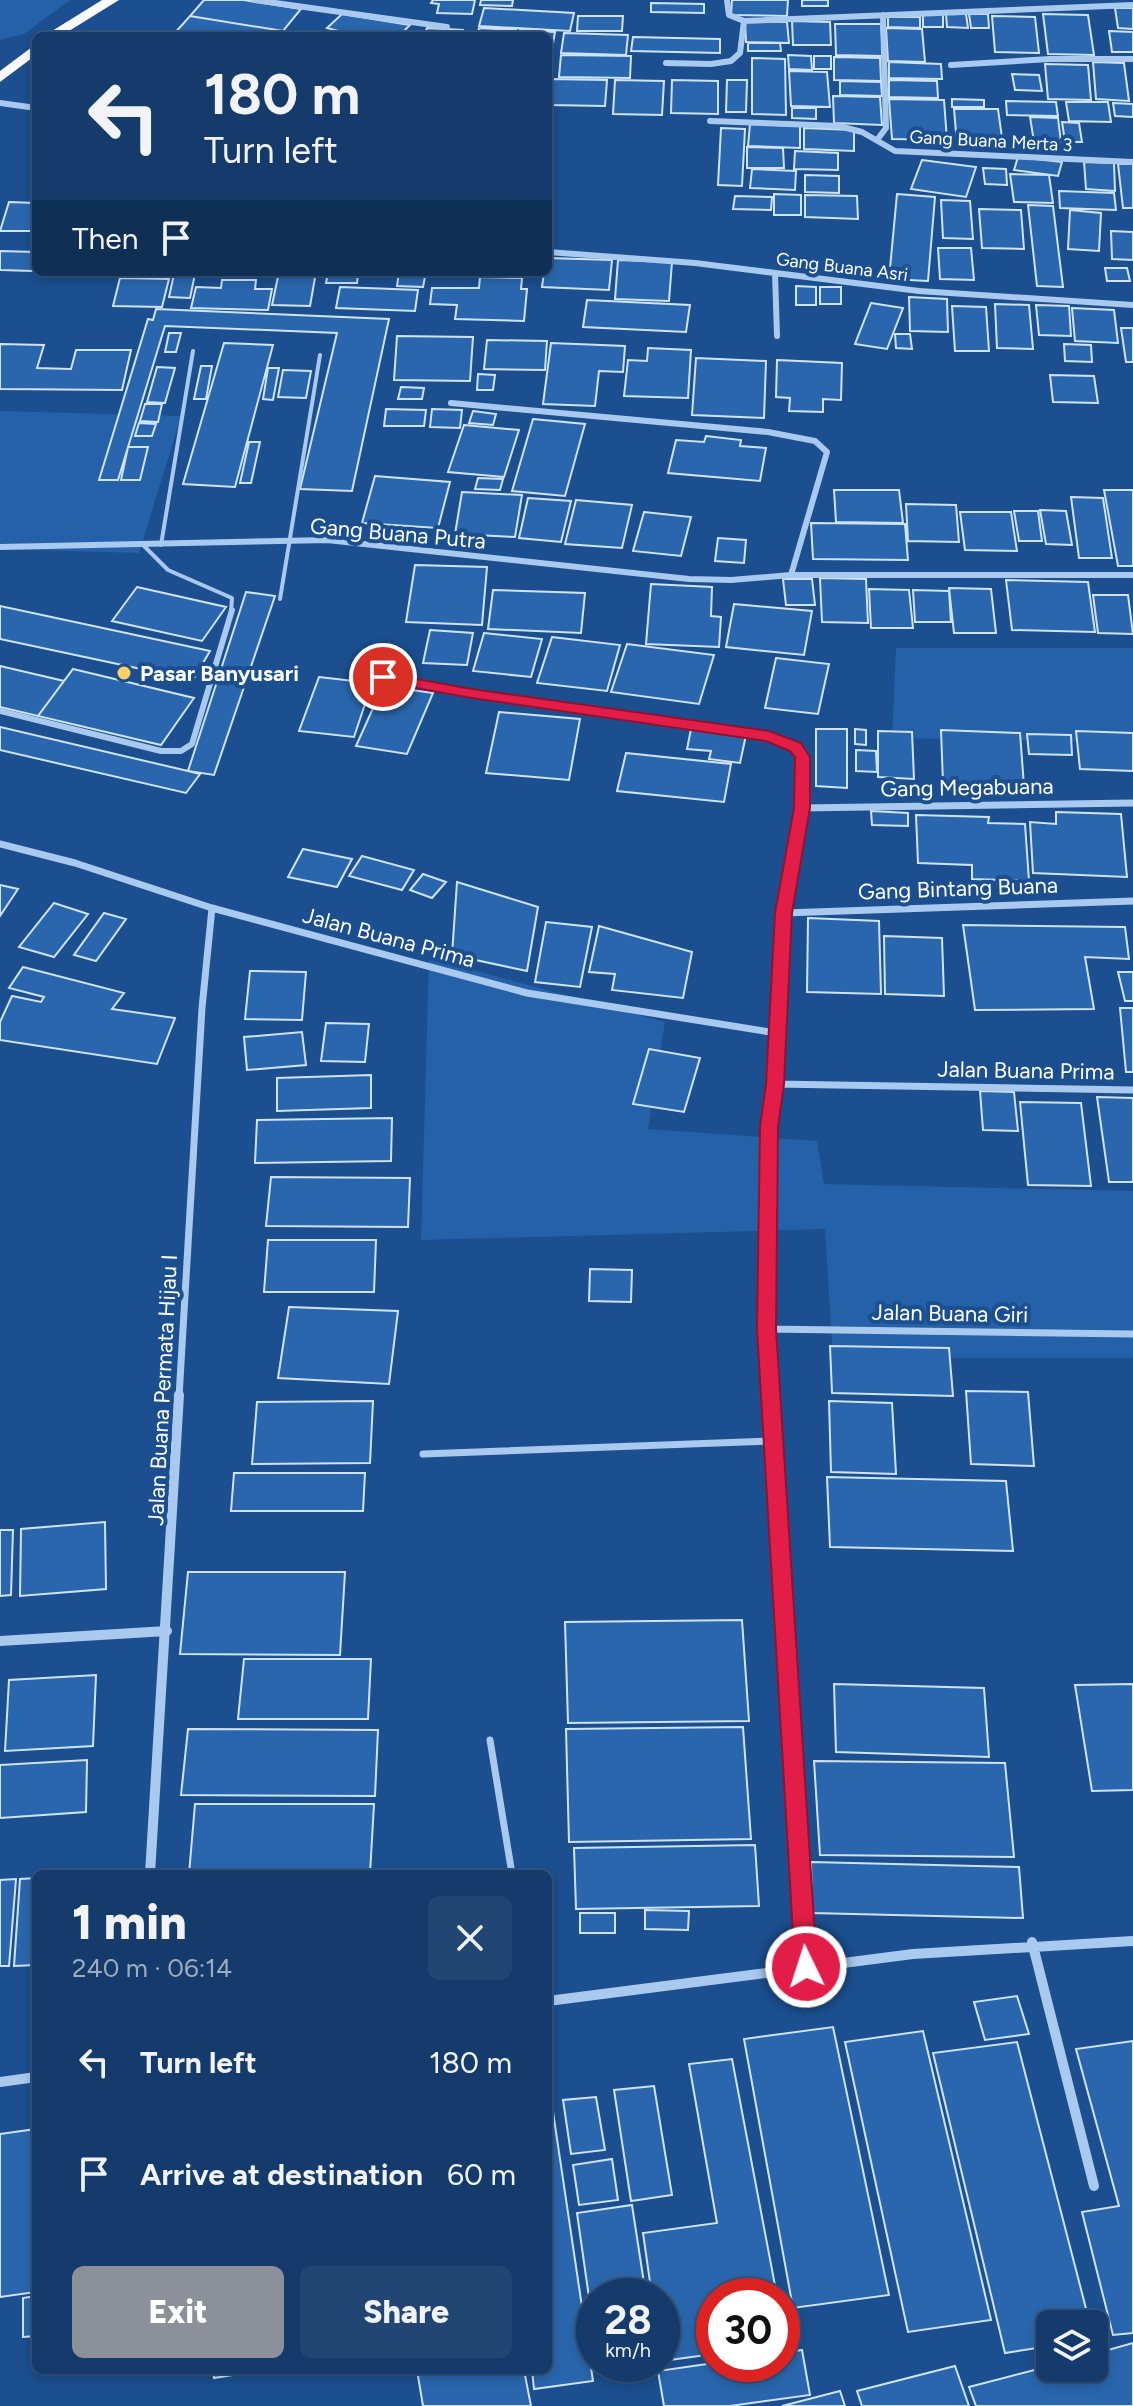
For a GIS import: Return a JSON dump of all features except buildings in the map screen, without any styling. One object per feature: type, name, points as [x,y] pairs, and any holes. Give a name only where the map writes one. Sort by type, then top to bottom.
[{"type":"highway","points":[[58,32],[112,0]]},
{"type":"highway","points":[[0,78],[32,51]]},
{"type":"street","points":[[254,0],[447,27]]},
{"type":"street","points":[[727,0],[729,15],[744,21],[1133,5]]},
{"type":"street","points":[[877,140],[886,128],[883,15]]},
{"type":"street","points":[[666,63],[731,61],[740,53],[744,21]]},
{"type":"street","points":[[951,65],[1050,59],[1133,59]]},
{"type":"street","points":[[0,103],[32,107]]},
{"type":"street","name":"Gang Buana Merta 3","points":[[710,121],[828,126],[860,131],[890,150],[903,152],[1133,162]]},
{"type":"street","name":"Gang Buana Asri","points":[[552,252],[695,263],[919,291],[1133,305]]},
{"type":"street","points":[[775,273],[777,336]]},
{"type":"street","points":[[451,403],[768,432],[815,441],[827,452],[791,575]]},
{"type":"street","name":"Gang Buana Putra","points":[[0,547],[327,540],[689,579],[731,580],[791,575],[1133,575]]},
{"type":"street","points":[[353,672],[472,693],[769,736],[796,747],[802,757],[802,808],[784,913],[775,1084],[769,1127],[766,1329],[806,1967]]},
{"type":"street","name":"Gang Megabuana","points":[[802,808],[1133,803]]},
{"type":"street","name":"Jalan Buana Prima","points":[[0,844],[75,863],[212,908],[527,993],[776,1033]]},
{"type":"street","name":"Gang Bintang Buana","points":[[784,913],[1133,901]]},
{"type":"street","name":"Jalan Buana Permata Hijau I","points":[[150,1870],[202,1008],[212,908]]},
{"type":"street","name":"Jalan Buana Prima","points":[[775,1084],[1133,1090]]},
{"type":"street","name":"Jalan Buana Giri","points":[[766,1329],[1133,1334]]},
{"type":"street","points":[[0,1641],[167,1631]]},
{"type":"street","points":[[552,2000],[806,1967],[1032,1942],[1133,1941]]},
{"type":"street","points":[[1032,1942],[1094,2186]]},
{"type":"street","points":[[0,2082],[32,2078]]},
{"type":"lane","points":[[161,545],[193,351]]},
{"type":"lane","points":[[280,599],[320,355]]},
{"type":"lane","points":[[0,711],[161,751],[181,751],[192,744],[233,605],[232,598],[168,570],[143,545]]},
{"type":"lane","points":[[423,1454],[773,1441]]},
{"type":"lane","points":[[490,1740],[511,1870]]},
{"type":"shaded area","points":[[0,0],[70,0],[24,34],[0,40]]},
{"type":"shaded area","points":[[0,411],[181,416],[139,553],[0,549]]},
{"type":"shaded area","points":[[896,648],[1133,648],[1133,742],[892,738]]},
{"type":"shaded area","points":[[429,958],[665,1022],[648,1129],[817,1141],[824,1184],[1133,1191],[1133,1358],[833,1358],[825,1229],[421,1240]]},
{"type":"place","name":"Pasar Banyusari","points":[[124,673]]},
{"type":"route","points":[[383,677],[769,736],[796,747],[802,757],[802,808],[784,913],[775,1084],[769,1127],[766,1329],[806,1967]]}]
